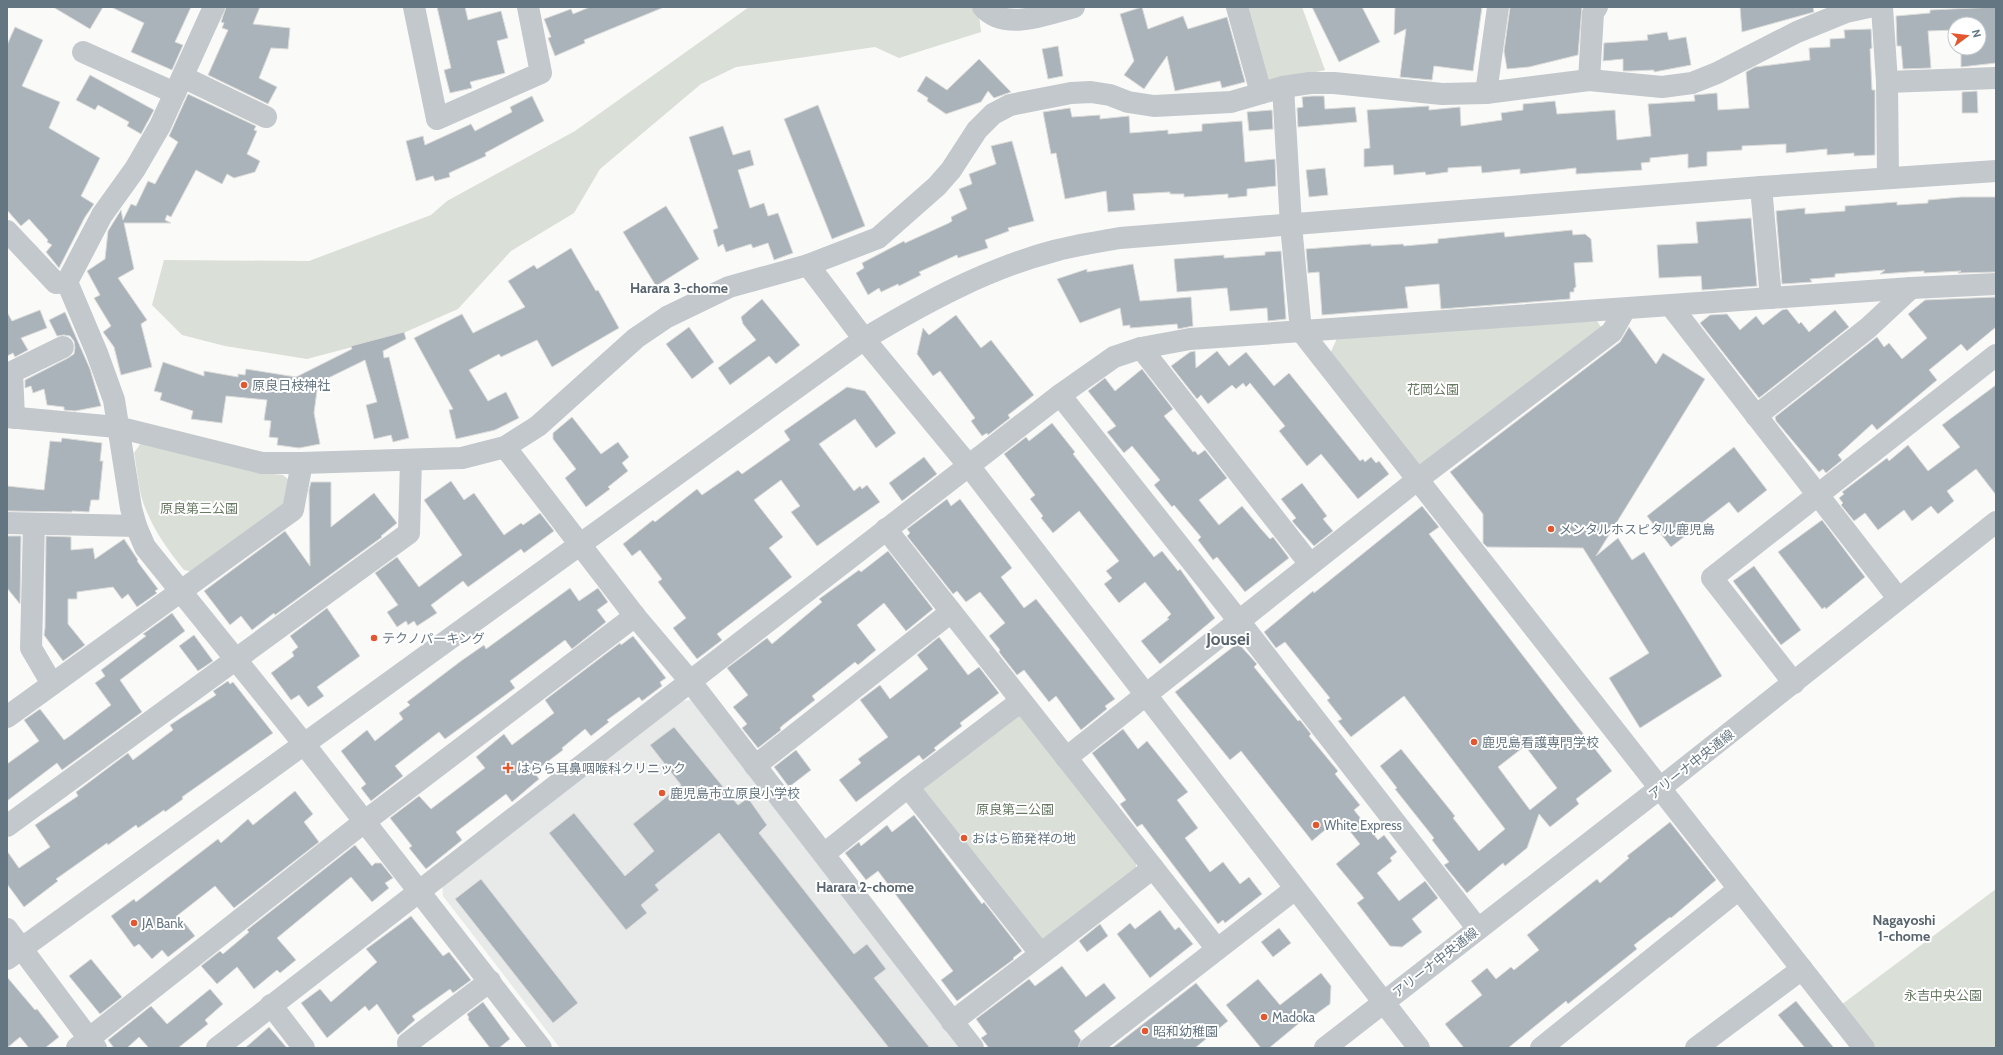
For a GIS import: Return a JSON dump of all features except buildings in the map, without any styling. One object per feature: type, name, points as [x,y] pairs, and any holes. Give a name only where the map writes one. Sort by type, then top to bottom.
[{"type":"street","points":[[67,282],[102,215],[135,169],[160,126],[214,7]]},
{"type":"street","points":[[414,7],[437,119],[541,73],[530,8]]},
{"type":"street","points":[[983,7],[998,18],[1020,20],[1074,7]]},
{"type":"street","points":[[1237,7],[1261,93]]},
{"type":"street","points":[[1486,93],[1498,7]]},
{"type":"street","points":[[1589,80],[1593,13],[1597,7]]},
{"type":"street","points":[[63,347],[12,372],[11,417],[118,427],[262,462],[302,463],[462,458],[505,447],[538,426],[636,338],[667,317],[729,287],[808,264],[878,238],[937,186],[951,170],[977,130],[993,114],[1010,105],[1084,92],[1110,95],[1128,102],[1154,106],[1231,102],[1283,87],[1310,82],[1442,94],[1486,93],[1589,80],[1662,87],[1692,83],[1717,73],[1845,9],[1869,7]]},
{"type":"street","points":[[1882,7],[1887,82],[1888,178]]},
{"type":"street","points":[[83,52],[266,117]]},
{"type":"street","points":[[1887,82],[1996,78]]},
{"type":"street","points":[[1283,87],[1291,224],[1301,331],[1864,1048]]},
{"type":"street","points":[[14,953],[864,339],[918,306],[975,279],[1054,251],[1120,238],[1761,187],[1996,171]]},
{"type":"street","points":[[1761,187],[1771,298]]},
{"type":"street","points":[[7,231],[56,283],[67,282]]},
{"type":"street","points":[[808,264],[864,339],[968,466],[1419,1048]]},
{"type":"street","points":[[67,282],[97,353],[114,400],[131,508],[136,526],[145,547],[304,744],[541,1048]]},
{"type":"street","points":[[217,1048],[886,529],[1060,395],[1114,357],[1141,348],[1190,339],[1911,288],[1996,284]]},
{"type":"street","points":[[1756,416],[1868,328],[1911,288]]},
{"type":"street","points":[[1671,306],[1898,598]]},
{"type":"street","points":[[1066,758],[1417,480],[1612,332],[1624,309]]},
{"type":"street","points":[[1141,348],[1310,564]]},
{"type":"street","points":[[1794,683],[1712,578],[1996,355]]},
{"type":"street","points":[[1060,395],[1240,621],[1478,929]]},
{"type":"street","points":[[505,447],[634,616],[690,681],[754,766],[824,854],[973,1048]]},
{"type":"street","points":[[7,826],[409,533],[411,460]]},
{"type":"street","points":[[7,717],[293,510],[302,463]]},
{"type":"street","name":"アリーナ中央通線","points":[[1325,1048],[1794,683],[1898,598],[1996,522]]},
{"type":"street","points":[[7,523],[136,526]]},
{"type":"street","points":[[34,524],[31,648],[52,684]]},
{"type":"street","points":[[886,529],[1217,949]]},
{"type":"street","points":[[754,766],[951,612]]},
{"type":"street","points":[[7,929],[14,953],[87,1045],[364,822],[634,616]]},
{"type":"street","points":[[824,854],[908,787],[1021,701]]},
{"type":"street","points":[[908,787],[1040,953]]},
{"type":"street","points":[[952,1022],[1040,953],[1153,868]]},
{"type":"street","points":[[1090,1048],[1295,889]]},
{"type":"street","points":[[1553,1044],[1739,889]]},
{"type":"street","points":[[1696,1048],[1802,969]]},
{"type":"street","points":[[408,1043],[490,981]]},
{"type":"street","points":[[271,1005],[304,1048]]},
{"type":"shaded area","name":"鹿児島市立原良小学校","points":[[692,700],[964,1048],[560,1048],[443,896],[442,884],[678,701]]},
{"type":"green space","points":[[749,7],[978,7],[981,32],[899,58],[875,47],[736,67],[701,84],[600,169],[574,213],[511,251],[458,309],[401,334],[307,359],[225,346],[182,335],[152,305],[164,260],[309,261],[431,215],[447,201],[575,131]]},
{"type":"green space","points":[[1241,7],[1302,7],[1325,70],[1265,84]]},
{"type":"green space","name":"花岡公園","points":[[1597,321],[1603,330],[1419,466],[1330,354],[1337,338]]},
{"type":"green space","name":"原良第三公園","points":[[141,443],[256,472],[283,475],[289,480],[284,506],[194,572],[184,570],[160,538],[143,502],[134,453]]},
{"type":"green space","name":"原良第二公園","points":[[1023,715],[1136,859],[1136,869],[1048,939],[1035,939],[924,798],[923,785],[1013,716]]},
{"type":"green space","name":"永吉中央公園","points":[[1996,889],[1996,1048],[1876,1048],[1841,1005]]},
{"type":"place","name":"原良日枝神社","points":[[244,385]]},
{"type":"place","name":"メンタルホスピタル鹿児島","points":[[1551,529]]},
{"type":"place","name":"テクノパーキング","points":[[374,638]]},
{"type":"place","name":"鹿児島看護専門学校","points":[[1474,742]]},
{"type":"place","name":"はらら耳鼻咽喉科クリニック","points":[[508,768]]},
{"type":"place","name":"鹿児島市立原良小学校","points":[[662,793]]},
{"type":"place","name":"White Express","points":[[1316,825]]},
{"type":"place","name":"おはら節発祥の地","points":[[964,838]]},
{"type":"place","name":"JA Bank","points":[[134,923]]},
{"type":"place","name":"Madoka","points":[[1264,1017]]},
{"type":"place","name":"昭和幼稚園","points":[[1145,1031]]},
{"type":"district","name":"Harara 3-chome","points":[[679,288]]},
{"type":"district","name":"Jousei","points":[[1228,639]]},
{"type":"district","name":"Harara 2-chome","points":[[865,887]]},
{"type":"district","name":"Nagayoshi 1-chome","points":[[1904,928]]}]
